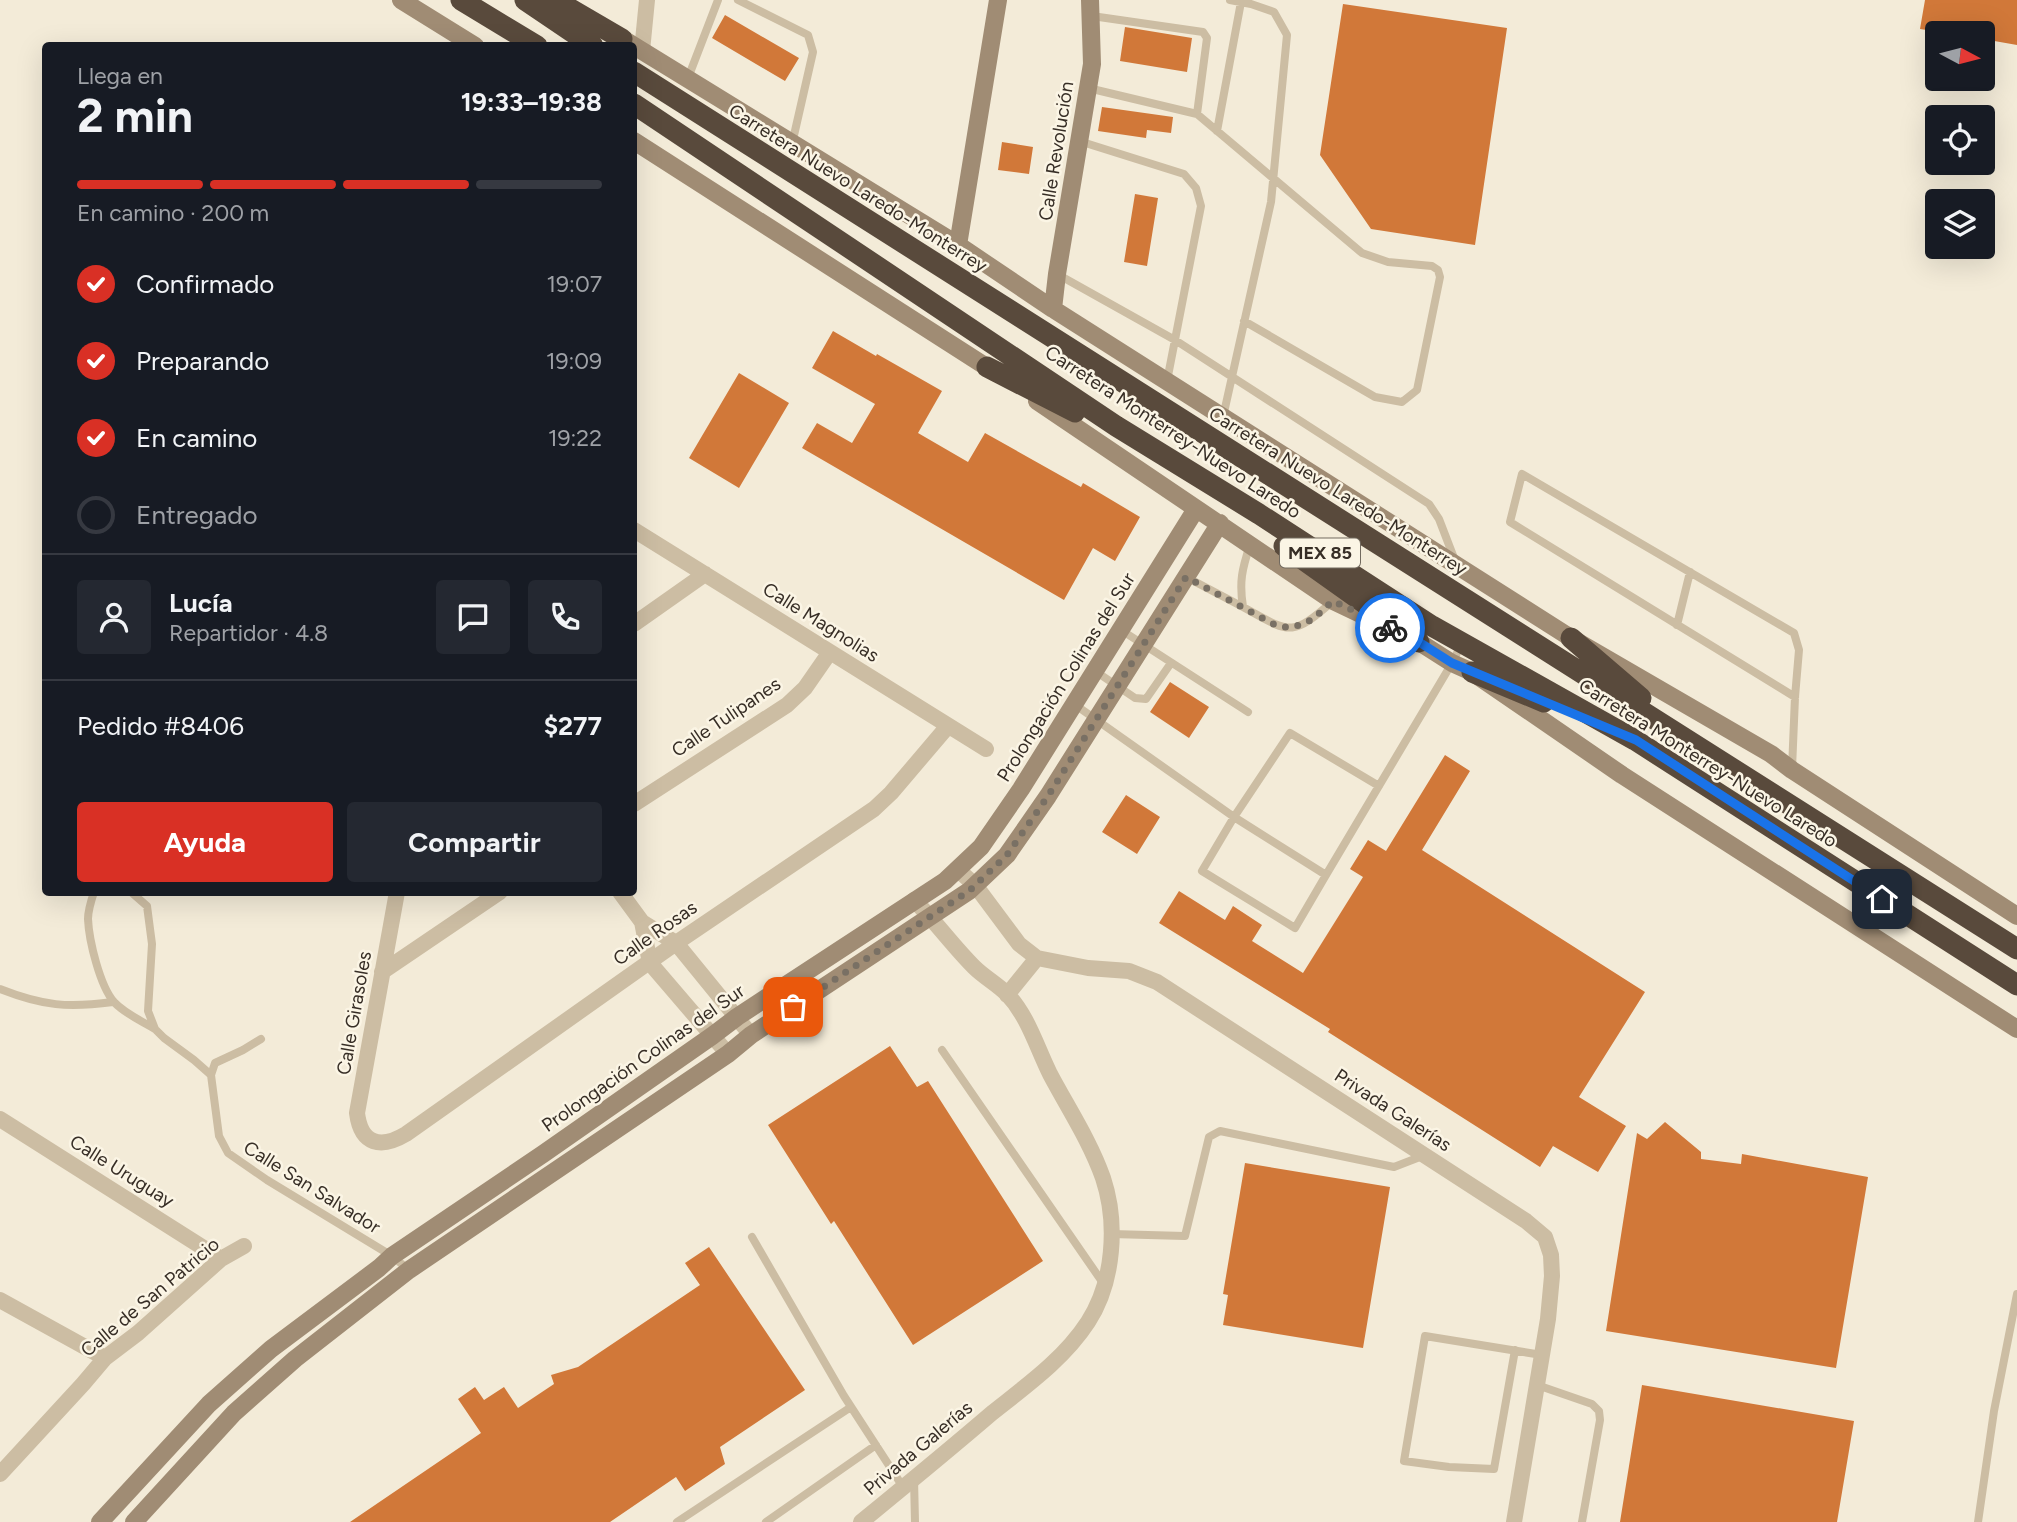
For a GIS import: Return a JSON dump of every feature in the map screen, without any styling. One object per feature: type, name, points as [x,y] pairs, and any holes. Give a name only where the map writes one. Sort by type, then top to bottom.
[{"type":"highway","points":[[461,0],[530,42]]},
{"type":"highway","points":[[524,0],[587,42]]},
{"type":"highway","points":[[555,0],[622,39]]},
{"type":"highway","name":"Carretera Nuevo Laredo-Monterrey","points":[[637,74],[2017,949]]},
{"type":"highway","name":"Carretera Monterrey-Nuevo Laredo","points":[[637,106],[1116,426],[1259,514],[1432,626],[1636,740],[2017,985]]},
{"type":"highway","points":[[987,367],[1099,424],[1116,426]]},
{"type":"highway","points":[[1259,514],[1282,544],[1419,642]]},
{"type":"highway","points":[[1571,638],[1698,747]]},
{"type":"highway","points":[[1462,668],[1636,740]]},
{"type":"street","points":[[401,0],[469,42]]},
{"type":"street","points":[[565,0],[627,42]]},
{"type":"street","points":[[642,51],[647,0]]},
{"type":"street","points":[[958,245],[998,0]]},
{"type":"street","name":"Calle Revolución","points":[[1053,309],[1092,64],[1090,8]]},
{"type":"street","points":[[637,48],[958,245],[1053,309],[1571,638],[1771,754],[2017,916]]},
{"type":"street","points":[[637,143],[987,367],[1333,601],[1419,642],[1462,668],[1622,775],[2017,1029]]},
{"type":"street","name":"Prolongación Colinas del Sur","points":[[100,1522],[209,1404],[271,1349],[392,1256],[737,1017],[944,881],[957,869],[981,846],[1021,789],[1196,509]]},
{"type":"street","points":[[134,1522],[234,1413],[295,1359],[410,1270],[729,1054],[751,1035],[975,885],[1007,855],[1048,796],[1220,523]]},
{"type":"street","name":"Calle Magnolias","points":[[637,532],[986,749]]},
{"type":"street","points":[[637,622],[705,574]]},
{"type":"street","name":"Calle Tulipanes","points":[[637,802],[787,705],[805,688],[830,652]]},
{"type":"street","name":"Calle Rosas","points":[[367,1138],[388,1142],[406,1134],[676,943],[874,809],[909,774],[948,726]]},
{"type":"street","points":[[957,869],[975,885],[1019,944],[1037,958],[1007,995]]},
{"type":"street","name":"Calle Girasoles","points":[[367,1138],[359,1125],[357,1113],[396,896]]},
{"type":"street","points":[[382,972],[494,896]]},
{"type":"street","points":[[623,896],[642,922],[676,943],[751,1035]]},
{"type":"street","name":"Privada Galerías","points":[[861,1522],[1073,1342],[1089,1321],[1105,1286],[1110,1254],[1111,1234],[1103,1178],[1027,1024],[1007,995],[974,968],[914,900]]},
{"type":"street","points":[[642,922],[650,963],[729,1054]]},
{"type":"street","name":"Privada Galerías","points":[[1037,958],[1088,968],[1129,971],[1157,982],[1526,1221],[1545,1237],[1551,1255],[1552,1276],[1548,1319],[1514,1522]]},
{"type":"street","name":"Calle Uruguay","points":[[0,1119],[221,1259]]},
{"type":"street","name":"Calle de San Patricio","points":[[0,1474],[105,1358],[138,1333],[221,1259],[244,1246]]},
{"type":"street","points":[[0,1300],[105,1358]]},
{"type":"lane","points":[[688,78],[718,0]]},
{"type":"lane","points":[[738,0],[808,35],[813,52],[792,144]]},
{"type":"lane","points":[[1223,417],[1270,202],[1287,34],[1274,12],[1230,0]]},
{"type":"lane","points":[[1217,131],[1241,2]]},
{"type":"lane","points":[[1090,8],[1203,32],[1207,38],[1196,114]]},
{"type":"lane","points":[[1088,88],[1196,114],[1362,253],[1388,262],[1432,266],[1438,270],[1440,277],[1417,390],[1402,402],[1376,397],[1244,321]]},
{"type":"lane","points":[[1079,141],[1184,174],[1196,187],[1201,206],[1167,381]]},
{"type":"lane","points":[[1057,274],[1175,340],[1429,504],[1456,564]]},
{"type":"lane","points":[[1792,770],[1799,650],[1794,633],[1522,474],[1510,523],[1795,697]]},
{"type":"lane","points":[[1243,607],[1241,574],[1250,545]]},
{"type":"lane","points":[[1677,625],[1690,572]]},
{"type":"lane","points":[[1186,577],[1279,627],[1303,626],[1333,601]]},
{"type":"lane","points":[[1120,630],[1248,712]]},
{"type":"lane","points":[[1379,786],[1290,733],[1202,870],[1295,928],[1379,786],[1462,668],[1463,643]]},
{"type":"lane","points":[[1095,671],[1135,698],[1146,699],[1171,663]]},
{"type":"lane","points":[[1074,704],[1234,817],[1326,875]]},
{"type":"lane","points":[[92,896],[88,918],[93,951],[113,1002],[155,1029],[211,1075],[215,1063],[243,1051],[261,1039]]},
{"type":"lane","points":[[136,896],[147,906],[152,944],[149,1011],[155,1029]]},
{"type":"lane","points":[[0,989],[35,1000],[70,1006],[113,1002]]},
{"type":"lane","points":[[942,1050],[1105,1286]]},
{"type":"lane","name":"Calle San Salvador","points":[[211,1075],[219,1136],[228,1153],[410,1270]]},
{"type":"lane","points":[[1111,1234],[1185,1236],[1209,1137],[1220,1131],[1394,1167],[1425,1155]]},
{"type":"lane","points":[[752,1237],[851,1407],[876,1445],[909,1483],[915,1522]]},
{"type":"lane","points":[[1978,1522],[1994,1410],[2017,1294]]},
{"type":"lane","points":[[1515,1350],[1494,1469],[1404,1461],[1425,1336],[1515,1350],[1542,1355]]},
{"type":"lane","points":[[1537,1385],[1592,1404],[1599,1411],[1600,1420],[1582,1522]]},
{"type":"lane","points":[[677,1522],[851,1407]]},
{"type":"lane","points":[[766,1522],[876,1445]]},
{"type":"building","points":[[1925,0],[2017,0],[2017,45],[1995,41],[1995,21],[1925,21],[1925,30],[1920,29]]},
{"type":"building","points":[[1343,4],[1507,28],[1475,245],[1371,229],[1320,155]]},
{"type":"building","points":[[725,15],[799,58],[785,81],[712,38]]},
{"type":"building","points":[[1125,27],[1192,38],[1187,72],[1120,61]]},
{"type":"building","points":[[1102,107],[1173,117],[1171,133],[1147,130],[1146,138],[1098,131]]},
{"type":"building","points":[[1002,142],[1033,147],[1029,174],[998,170]]},
{"type":"building","points":[[1135,194],[1158,198],[1147,266],[1124,262]]},
{"type":"building","points":[[833,331],[942,391],[918,433],[968,462],[985,433],[1081,487],[1083,483],[1140,517],[1115,561],[1093,548],[1064,600],[802,448],[817,423],[852,443],[875,404],[812,368]]},
{"type":"building","points":[[739,373],[789,403],[739,488],[689,458]]},
{"type":"building","points":[[1170,682],[1209,707],[1189,738],[1150,712]]},
{"type":"building","points":[[1445,755],[1470,771],[1422,850],[1645,992],[1579,1097],[1626,1126],[1598,1172],[1553,1146],[1540,1167],[1328,1032],[1330,1029],[1159,923],[1179,891],[1225,920],[1233,906],[1262,925],[1252,941],[1303,973],[1363,877],[1350,869],[1368,840],[1386,851]]},
{"type":"building","points":[[1126,795],[1160,817],[1137,854],[1102,832]]},
{"type":"building","points":[[890,1046],[917,1087],[928,1081],[1043,1261],[913,1345],[834,1221],[831,1224],[768,1125]]},
{"type":"building","points":[[1665,1122],[1701,1152],[1701,1159],[1741,1164],[1742,1154],[1868,1177],[1836,1368],[1606,1331],[1637,1133],[1647,1139]]},
{"type":"building","points":[[1245,1163],[1390,1187],[1363,1348],[1223,1325],[1228,1295],[1223,1294]]},
{"type":"building","points":[[709,1247],[805,1390],[720,1447],[725,1464],[685,1491],[676,1477],[610,1522],[350,1522],[481,1433],[458,1399],[475,1387],[484,1400],[504,1387],[518,1408],[554,1384],[551,1375],[578,1367],[700,1285],[685,1263]]},
{"type":"building","points":[[1642,1385],[1854,1421],[1837,1522],[1620,1522]]},
{"type":"way so far","points":[[793,1007],[969,891],[1007,855],[1048,796],[1186,577],[1279,627],[1303,626],[1333,601],[1390,628]]},
{"type":"route","points":[[1390,628],[1452,663],[1636,740],[1882,899]]}]
